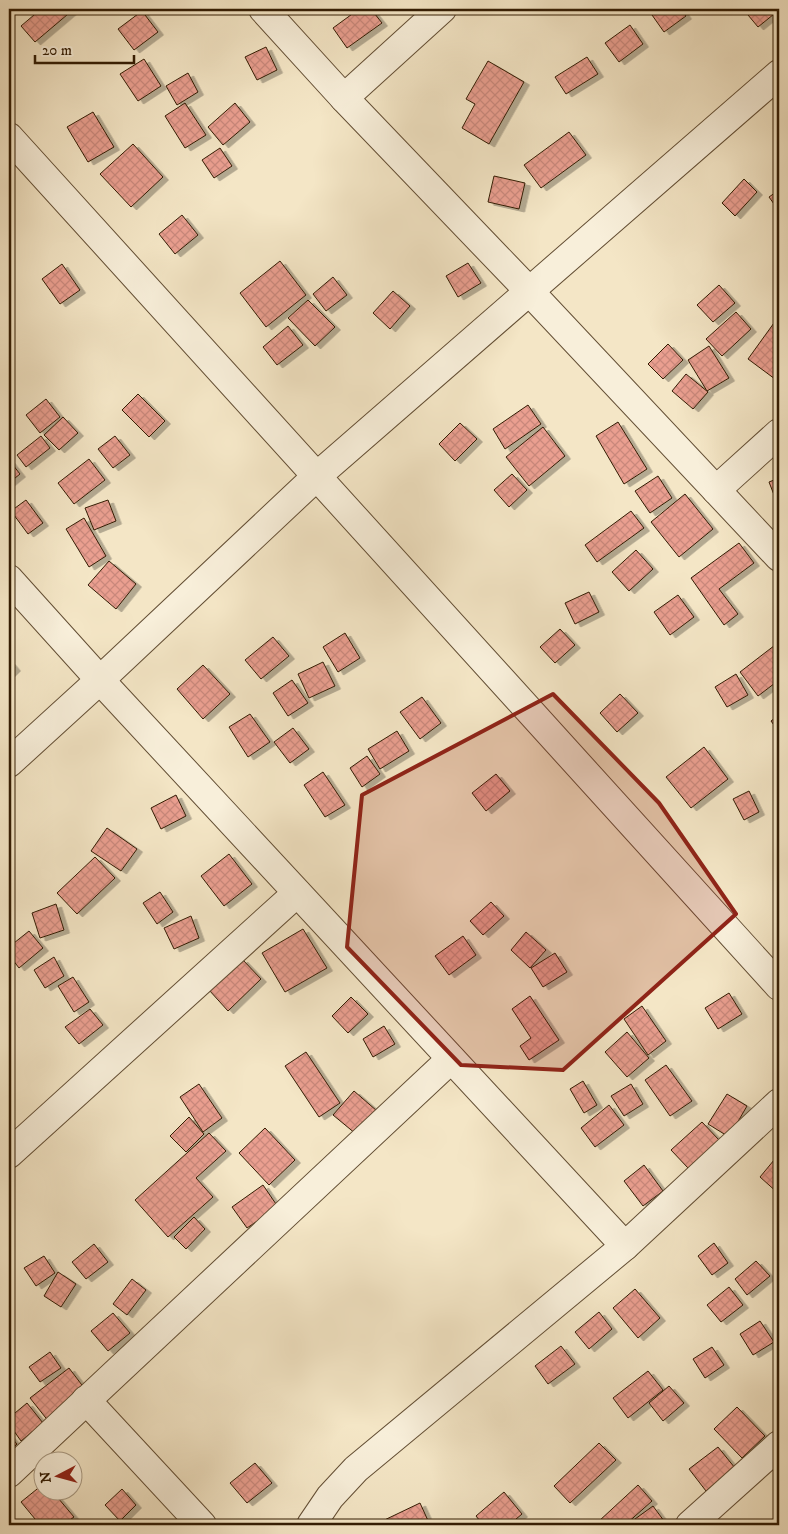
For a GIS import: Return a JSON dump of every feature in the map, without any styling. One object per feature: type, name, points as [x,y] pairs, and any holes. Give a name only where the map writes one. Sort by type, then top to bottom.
[{"type":"street","points":[[263,9],[344,98],[530,292],[779,557]]},
{"type":"street","points":[[344,98],[442,9]]},
{"type":"street","points":[[9,763],[317,476],[779,74]]},
{"type":"street","points":[[9,137],[779,986]]},
{"type":"street","points":[[716,490],[779,433]]},
{"type":"street","points":[[9,579],[100,680],[624,1246]]},
{"type":"street","points":[[9,1154],[297,893]]},
{"type":"street","points":[[9,1473],[451,1059]]},
{"type":"street","points":[[311,1525],[330,1497],[356,1469],[624,1246],[779,1103]]},
{"type":"street","points":[[86,1400],[202,1525]]},
{"type":"street","points":[[690,1525],[779,1445]]},
{"type":"highlighted area","points":[[553,694],[659,803],[736,914],[563,1070],[461,1065],[347,947],[362,795]]},
{"type":"building","points":[[41,9],[74,9],[35,42],[21,26]]},
{"type":"building","points":[[359,9],[371,9],[382,23],[347,48],[333,28]]},
{"type":"building","points":[[660,9],[681,9],[686,16],[664,32],[652,15]]},
{"type":"building","points":[[743,9],[779,9],[779,10],[758,27]]},
{"type":"building","points":[[142,11],[158,32],[134,50],[118,29]]},
{"type":"building","points":[[630,25],[643,44],[619,62],[605,43]]},
{"type":"building","points":[[266,47],[277,70],[257,80],[245,57]]},
{"type":"building","points":[[587,57],[598,74],[566,94],[555,77]]},
{"type":"building","points":[[144,59],[161,86],[138,101],[120,74]]},
{"type":"building","points":[[488,61],[524,82],[489,144],[462,128],[475,104],[466,99]]},
{"type":"building","points":[[188,73],[198,92],[177,105],[166,86]]},
{"type":"building","points":[[185,103],[206,135],[185,148],[165,116]]},
{"type":"building","points":[[235,103],[250,122],[223,145],[208,127]]},
{"type":"building","points":[[93,112],[114,147],[88,162],[67,127]]},
{"type":"building","points":[[569,132],[586,155],[541,188],[524,165]]},
{"type":"building","points":[[133,144],[163,177],[131,207],[100,174]]},
{"type":"building","points":[[220,148],[232,166],[214,178],[202,160]]},
{"type":"building","points":[[494,176],[525,183],[519,209],[488,202]]},
{"type":"building","points":[[744,179],[757,192],[735,216],[722,203]]},
{"type":"building","points":[[779,190],[779,211],[769,197]]},
{"type":"building","points":[[182,215],[198,235],[175,254],[159,234]]},
{"type":"building","points":[[280,261],[306,295],[266,327],[240,293]]},
{"type":"building","points":[[468,263],[481,283],[458,297],[446,276]]},
{"type":"building","points":[[62,264],[80,290],[60,304],[42,279]]},
{"type":"building","points":[[333,277],[347,295],[326,311],[313,294]]},
{"type":"building","points":[[719,285],[735,303],[713,322],[697,305]]},
{"type":"building","points":[[393,291],[410,306],[390,329],[373,313]]},
{"type":"building","points":[[308,300],[335,327],[315,346],[288,318]]},
{"type":"building","points":[[736,312],[751,329],[722,356],[706,339]]},
{"type":"building","points":[[779,316],[779,382],[748,359]]},
{"type":"building","points":[[288,326],[303,345],[277,365],[263,347]]},
{"type":"building","points":[[668,344],[683,360],[663,379],[648,364]]},
{"type":"building","points":[[709,346],[729,378],[707,391],[688,360]]},
{"type":"building","points":[[686,374],[708,392],[693,409],[672,391]]},
{"type":"building","points":[[138,394],[165,421],[149,437],[122,410]]},
{"type":"building","points":[[46,399],[60,417],[40,433],[26,415]]},
{"type":"building","points":[[528,405],[541,424],[505,449],[493,429]]},
{"type":"building","points":[[63,417],[78,433],[59,450],[44,435]]},
{"type":"building","points":[[618,422],[647,469],[624,484],[596,436]]},
{"type":"building","points":[[460,423],[477,439],[455,461],[439,444]]},
{"type":"building","points":[[543,427],[565,456],[529,486],[506,457]]},
{"type":"building","points":[[41,436],[50,448],[26,467],[17,455]]},
{"type":"building","points":[[115,436],[130,455],[113,468],[98,449]]},
{"type":"building","points":[[89,459],[105,480],[74,504],[58,483]]},
{"type":"building","points":[[9,460],[20,474],[9,483]]},
{"type":"building","points":[[512,474],[527,490],[509,507],[494,490]]},
{"type":"building","points":[[658,476],[672,498],[650,513],[635,491]]},
{"type":"building","points":[[779,478],[779,499],[776,500],[769,482]]},
{"type":"building","points":[[685,494],[713,529],[679,557],[651,522]]},
{"type":"building","points":[[26,500],[43,523],[28,534],[11,511]]},
{"type":"building","points":[[108,500],[116,521],[94,530],[85,508]]},
{"type":"building","points":[[631,511],[644,528],[597,562],[585,545]]},
{"type":"building","points":[[84,518],[106,556],[89,567],[66,529]]},
{"type":"building","points":[[739,543],[754,563],[719,589],[738,614],[724,625],[691,578]]},
{"type":"building","points":[[636,550],[653,569],[629,591],[612,572]]},
{"type":"building","points":[[109,561],[136,584],[116,609],[88,585]]},
{"type":"building","points":[[589,592],[599,612],[575,624],[565,603]]},
{"type":"building","points":[[678,595],[694,617],[670,635],[654,612]]},
{"type":"building","points":[[560,629],[575,645],[555,663],[540,647]]},
{"type":"building","points":[[345,633],[360,658],[338,672],[323,647]]},
{"type":"building","points":[[273,637],[289,656],[261,679],[245,660]]},
{"type":"building","points":[[779,642],[779,680],[758,696],[740,672]]},
{"type":"building","points":[[9,661],[15,668],[9,674]]},
{"type":"building","points":[[323,662],[335,686],[309,698],[298,674]]},
{"type":"building","points":[[203,665],[230,694],[203,719],[177,689]]},
{"type":"building","points":[[736,674],[748,695],[727,707],[715,687]]},
{"type":"building","points":[[292,680],[308,703],[288,716],[273,693]]},
{"type":"building","points":[[779,687],[779,698],[774,691]]},
{"type":"building","points":[[620,694],[638,713],[617,732],[600,713]]},
{"type":"building","points":[[422,697],[441,723],[420,739],[400,712]]},
{"type":"building","points":[[250,714],[270,742],[248,757],[229,727]]},
{"type":"building","points":[[779,715],[779,732],[771,721]]},
{"type":"building","points":[[293,728],[309,749],[290,763],[274,742]]},
{"type":"building","points":[[397,731],[409,751],[380,769],[368,749]]},
{"type":"building","points":[[704,747],[728,779],[691,808],[666,777]]},
{"type":"building","points":[[367,756],[380,774],[362,787],[350,768]]},
{"type":"building","points":[[323,772],[345,805],[325,817],[304,785]]},
{"type":"building","points":[[496,774],[510,791],[486,811],[472,793]]},
{"type":"building","points":[[749,791],[759,812],[744,820],[733,799]]},
{"type":"building","points":[[176,795],[186,816],[161,829],[151,808]]},
{"type":"building","points":[[107,828],[137,849],[121,871],[91,851]]},
{"type":"building","points":[[229,854],[252,884],[224,906],[201,876]]},
{"type":"building","points":[[95,857],[115,878],[77,914],[57,893]]},
{"type":"building","points":[[160,892],[173,912],[157,924],[143,903]]},
{"type":"building","points":[[491,902],[504,916],[483,935],[470,921]]},
{"type":"building","points":[[56,904],[64,930],[40,938],[32,913]]},
{"type":"building","points":[[191,916],[199,938],[174,949],[164,928]]},
{"type":"building","points":[[303,929],[327,968],[285,992],[262,953]]},
{"type":"building","points":[[29,931],[43,948],[19,968],[9,955],[9,947]]},
{"type":"building","points":[[526,932],[546,950],[530,968],[511,950]]},
{"type":"building","points":[[463,936],[476,955],[449,975],[435,956]]},
{"type":"building","points":[[555,953],[567,972],[543,987],[531,968]]},
{"type":"building","points":[[54,957],[64,976],[45,988],[34,970]]},
{"type":"building","points":[[242,959],[261,979],[228,1011],[209,990]]},
{"type":"building","points":[[73,977],[89,1002],[74,1012],[58,986]]},
{"type":"building","points":[[729,993],[742,1014],[718,1029],[705,1008]]},
{"type":"building","points":[[530,996],[559,1040],[529,1060],[520,1046],[531,1038],[512,1009]]},
{"type":"building","points":[[351,997],[368,1014],[348,1033],[332,1016]]},
{"type":"building","points":[[642,1006],[666,1041],[648,1055],[624,1019]]},
{"type":"building","points":[[90,1009],[103,1025],[79,1044],[65,1027]]},
{"type":"building","points":[[384,1026],[395,1044],[373,1057],[363,1039]]},
{"type":"building","points":[[627,1032],[649,1058],[627,1077],[605,1052]]},
{"type":"building","points":[[306,1052],[340,1103],[319,1117],[285,1066]]},
{"type":"building","points":[[666,1065],[692,1101],[670,1116],[645,1080]]},
{"type":"building","points":[[583,1081],[597,1105],[584,1113],[570,1089]]},
{"type":"building","points":[[199,1084],[222,1118],[203,1132],[180,1097]]},
{"type":"building","points":[[631,1084],[643,1104],[624,1116],[611,1096]]},
{"type":"building","points":[[354,1091],[377,1111],[356,1134],[333,1115]]},
{"type":"building","points":[[727,1094],[747,1106],[729,1137],[708,1124]]},
{"type":"building","points":[[609,1105],[624,1125],[595,1147],[581,1128]]},
{"type":"building","points":[[189,1117],[204,1134],[186,1152],[170,1136]]},
{"type":"building","points":[[702,1122],[719,1140],[688,1168],[671,1150]]},
{"type":"building","points":[[265,1128],[295,1160],[269,1185],[239,1153]]},
{"type":"building","points":[[209,1133],[226,1151],[196,1178],[213,1197],[168,1237],[135,1200]]},
{"type":"building","points":[[779,1154],[779,1194],[760,1177]]},
{"type":"building","points":[[644,1165],[663,1191],[643,1206],[624,1181]]},
{"type":"building","points":[[263,1185],[278,1207],[247,1228],[232,1207]]},
{"type":"building","points":[[194,1217],[205,1229],[186,1249],[174,1237]]},
{"type":"building","points":[[714,1243],[728,1263],[712,1275],[698,1256]]},
{"type":"building","points":[[94,1244],[108,1262],[86,1279],[72,1262]]},
{"type":"building","points":[[44,1256],[55,1273],[36,1286],[24,1268]]},
{"type":"building","points":[[756,1261],[770,1276],[747,1295],[735,1279]]},
{"type":"building","points":[[58,1272],[76,1284],[61,1307],[44,1296]]},
{"type":"building","points":[[132,1279],[146,1290],[127,1315],[113,1304]]},
{"type":"building","points":[[729,1287],[743,1305],[721,1322],[707,1305]]},
{"type":"building","points":[[635,1289],[660,1318],[638,1338],[613,1308]]},
{"type":"building","points":[[599,1312],[612,1329],[589,1349],[575,1332]]},
{"type":"building","points":[[113,1313],[130,1333],[108,1351],[91,1331]]},
{"type":"building","points":[[760,1321],[774,1342],[753,1355],[740,1334]]},
{"type":"building","points":[[561,1346],[575,1364],[548,1384],[535,1366]]},
{"type":"building","points":[[712,1347],[724,1365],[705,1378],[693,1359]]},
{"type":"building","points":[[50,1352],[61,1368],[40,1382],[29,1367]]},
{"type":"building","points":[[69,1368],[91,1397],[53,1427],[30,1398]]},
{"type":"building","points":[[648,1371],[663,1390],[628,1418],[613,1398]]},
{"type":"building","points":[[669,1386],[684,1403],[663,1421],[649,1403]]},
{"type":"building","points":[[27,1403],[43,1423],[21,1441],[9,1424],[9,1418]]},
{"type":"building","points":[[737,1407],[765,1436],[742,1458],[714,1429]]},
{"type":"building","points":[[9,1435],[17,1444],[9,1452]]},
{"type":"building","points":[[599,1443],[616,1460],[570,1503],[554,1486]]},
{"type":"building","points":[[718,1447],[735,1468],[706,1491],[689,1469]]},
{"type":"building","points":[[255,1463],[272,1483],[247,1503],[230,1483]]},
{"type":"building","points":[[638,1485],[652,1501],[625,1525],[604,1525],[599,1521]]},
{"type":"building","points":[[122,1489],[136,1505],[120,1521],[105,1505]]},
{"type":"building","points":[[504,1492],[522,1514],[509,1525],[483,1525],[476,1516]]},
{"type":"building","points":[[32,1493],[32,1502],[61,1502],[74,1517],[63,1525],[40,1525],[21,1502]]},
{"type":"building","points":[[420,1503],[430,1525],[374,1525]]},
{"type":"building","points":[[653,1506],[667,1525],[639,1525],[635,1519]]}]
